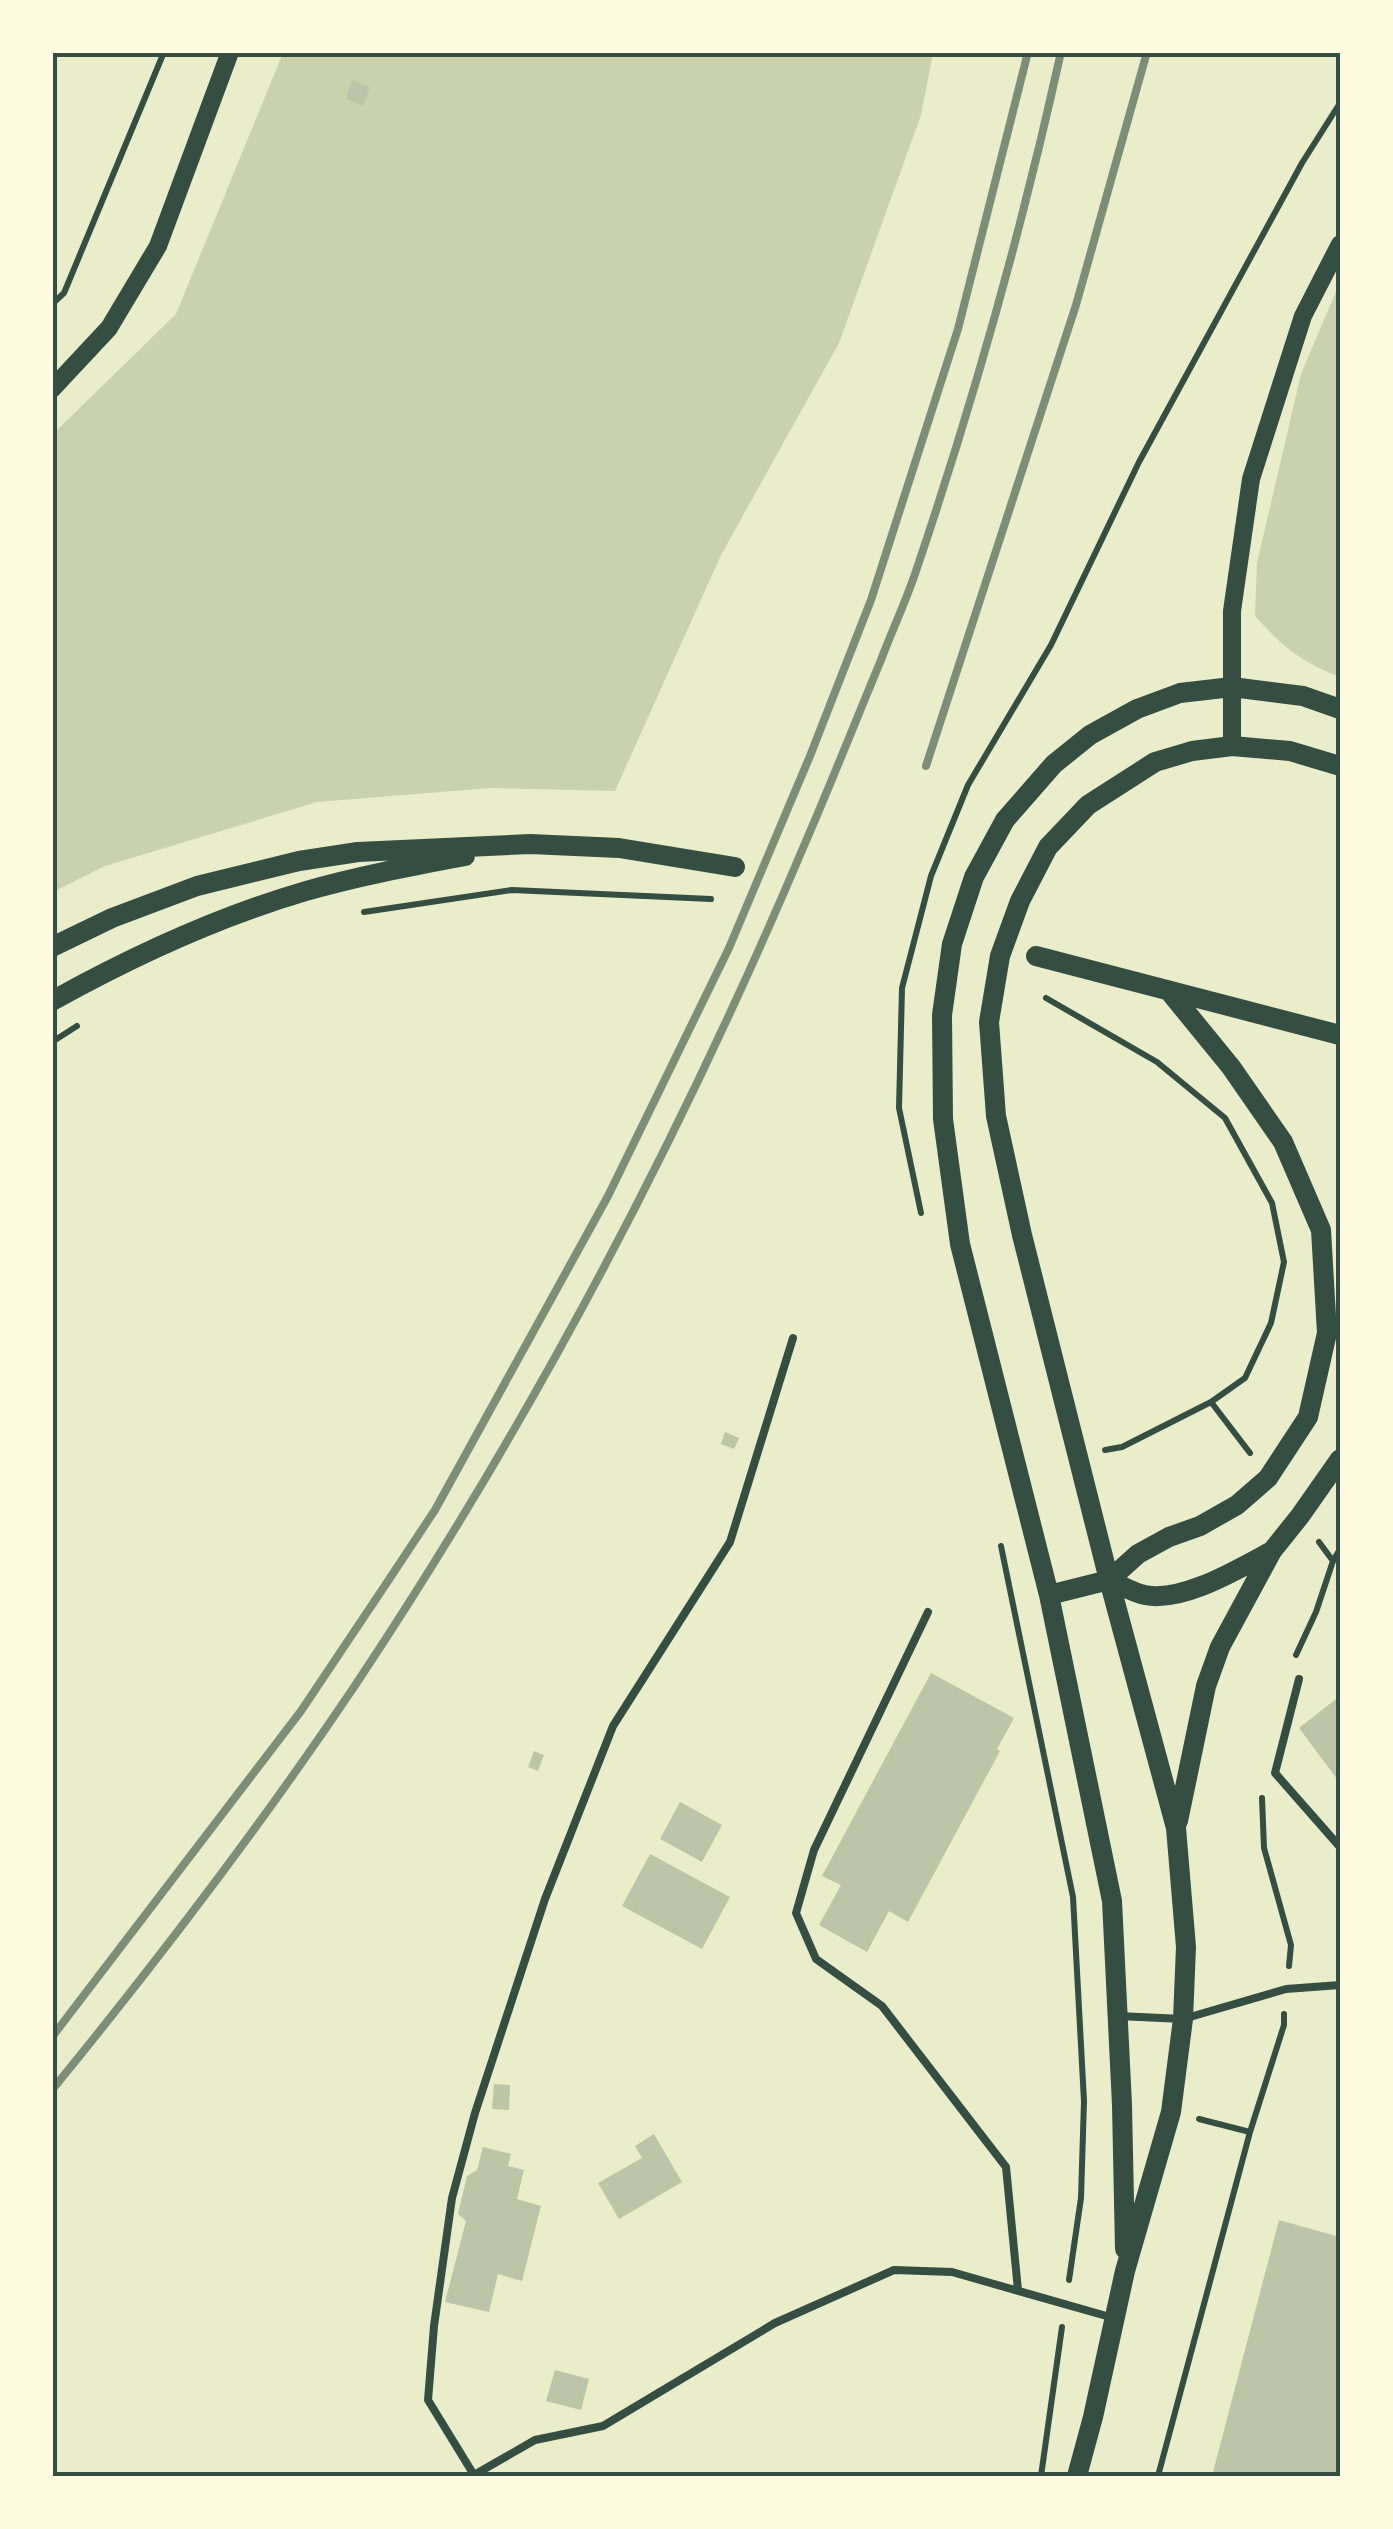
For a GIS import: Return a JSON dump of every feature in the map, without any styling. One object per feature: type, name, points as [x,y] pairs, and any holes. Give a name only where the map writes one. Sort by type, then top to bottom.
[{"type":"main road","points":[[1125,2271],[1112,1902],[1049,1595],[960,1244],[943,1119],[942,1015],[952,944],[974,878],[1004,820],[1054,764],[1090,735],[1138,709],[1180,694],[1232,687],[1304,696],[1340,709]]},
{"type":"main road","points":[[1077,2476],[1125,2271],[1172,2112],[1183,2020],[1186,1947],[1176,1828],[1109,1580],[996,1116],[990,1022],[1000,956],[1020,902],[1048,846],[1088,805],[1154,762],[1192,751],[1232,746],[1290,751],[1340,766]]},
{"type":"main road","points":[[52,947],[112,918],[197,886],[299,861],[358,852],[530,844],[619,848],[734,867]]},
{"type":"main road","points":[[52,1001],[208,925],[305,891],[530,844]]},
{"type":"main road","points":[[1036,956],[1340,1035]]},
{"type":"main road","points":[[1049,1595],[1109,1580],[1138,1554],[1237,1505],[1268,1478],[1308,1417],[1327,1333],[1321,1230],[1284,1142],[1169,991]]},
{"type":"main road","points":[[1176,1828],[1206,1686],[1220,1648],[1272,1551],[1340,1460]]},
{"type":"main road","points":[[1109,1580],[1146,1596],[1177,1594],[1219,1579],[1272,1551]]},
{"type":"street","points":[[52,389],[109,328],[158,246],[230,52]]},
{"type":"street","points":[[1232,746],[1232,611],[1251,479],[1304,316],[1340,244]]},
{"type":"lane","points":[[794,1338],[730,1542],[613,1726],[545,1899],[475,2113],[452,2198],[428,2400],[474,2475],[535,2440],[603,2426],[774,2323],[894,2270],[952,2272],[1115,2318]]},
{"type":"lane","points":[[928,1612],[814,1850],[796,1913],[816,1959],[882,2006],[1006,2167],[1018,2290]]},
{"type":"lane","points":[[1299,1678],[1275,1773],[1340,1847]]},
{"type":"lane","points":[[1118,2016],[1183,2020],[1286,1989],[1340,1984]]},
{"type":"path","points":[[52,304],[64,293],[164,52]]},
{"type":"path","points":[[357,912],[512,890],[710,899]]},
{"type":"path","points":[[1046,998],[1157,1062],[1225,1118],[1272,1203],[1284,1262],[1271,1324],[1245,1378],[1212,1402],[1122,1447]]},
{"type":"path","points":[[52,1042],[84,1022]]},
{"type":"path","points":[[998,1534],[1073,1896],[1084,2100],[1122,2105]]},
{"type":"path","points":[[1295,1656],[1340,1549]]},
{"type":"path","points":[[1158,2476],[1250,2132],[1284,2025],[1290,1945],[1264,1848],[1262,1788]]},
{"type":"path","points":[[1172,2112],[1250,2132]]},
{"type":"green space","points":[[283,53],[933,53],[921,115],[839,343],[721,555],[615,791],[491,788],[317,802],[105,866],[53,892],[53,434],[176,314]]},
{"type":"green space","points":[[1340,282],[1340,677],[1293,652],[1255,616],[1257,563],[1301,374]]},
{"type":"building","points":[[352,80],[370,87],[363,106],[346,99]]},
{"type":"building","points":[[725,1432],[739,1438],[734,1449],[721,1444]]},
{"type":"building","points":[[931,1673],[1014,1718],[908,1922],[889,1911],[867,1952],[819,1925],[841,1885],[822,1876]]},
{"type":"building","points":[[1340,1696],[1340,1783],[1299,1728]]},
{"type":"building","points":[[534,1751],[544,1755],[538,1771],[528,1767]]},
{"type":"building","points":[[680,1802],[722,1825],[702,1862],[660,1839]]},
{"type":"building","points":[[650,1854],[730,1897],[702,1949],[622,1906]]},
{"type":"building","points":[[494,2084],[510,2085],[509,2110],[492,2109]]},
{"type":"building","points":[[654,2134],[682,2182],[619,2219],[598,2183],[642,2158],[635,2146]]},
{"type":"building","points":[[483,2147],[511,2154],[508,2166],[524,2170],[517,2199],[541,2206],[522,2281],[498,2274],[489,2312],[445,2302],[466,2221],[458,2214],[467,2176],[477,2170]]},
{"type":"building","points":[[1279,2220],[1340,2237],[1340,2476],[1212,2476]]},
{"type":"building","points":[[555,2370],[589,2379],[581,2410],[546,2401]]},
{"type":"railway","points":[[52,2037],[301,1711],[435,1510],[608,1196],[729,948],[871,600],[958,329],[1028,52]]},
{"type":"railway","points":[[52,2090],[209,1890],[356,1684],[484,1481],[656,1167],[758,951],[911,585],[995,315],[1061,52]]},
{"type":"railway","points":[[926,766],[1076,305],[1147,52]]}]
